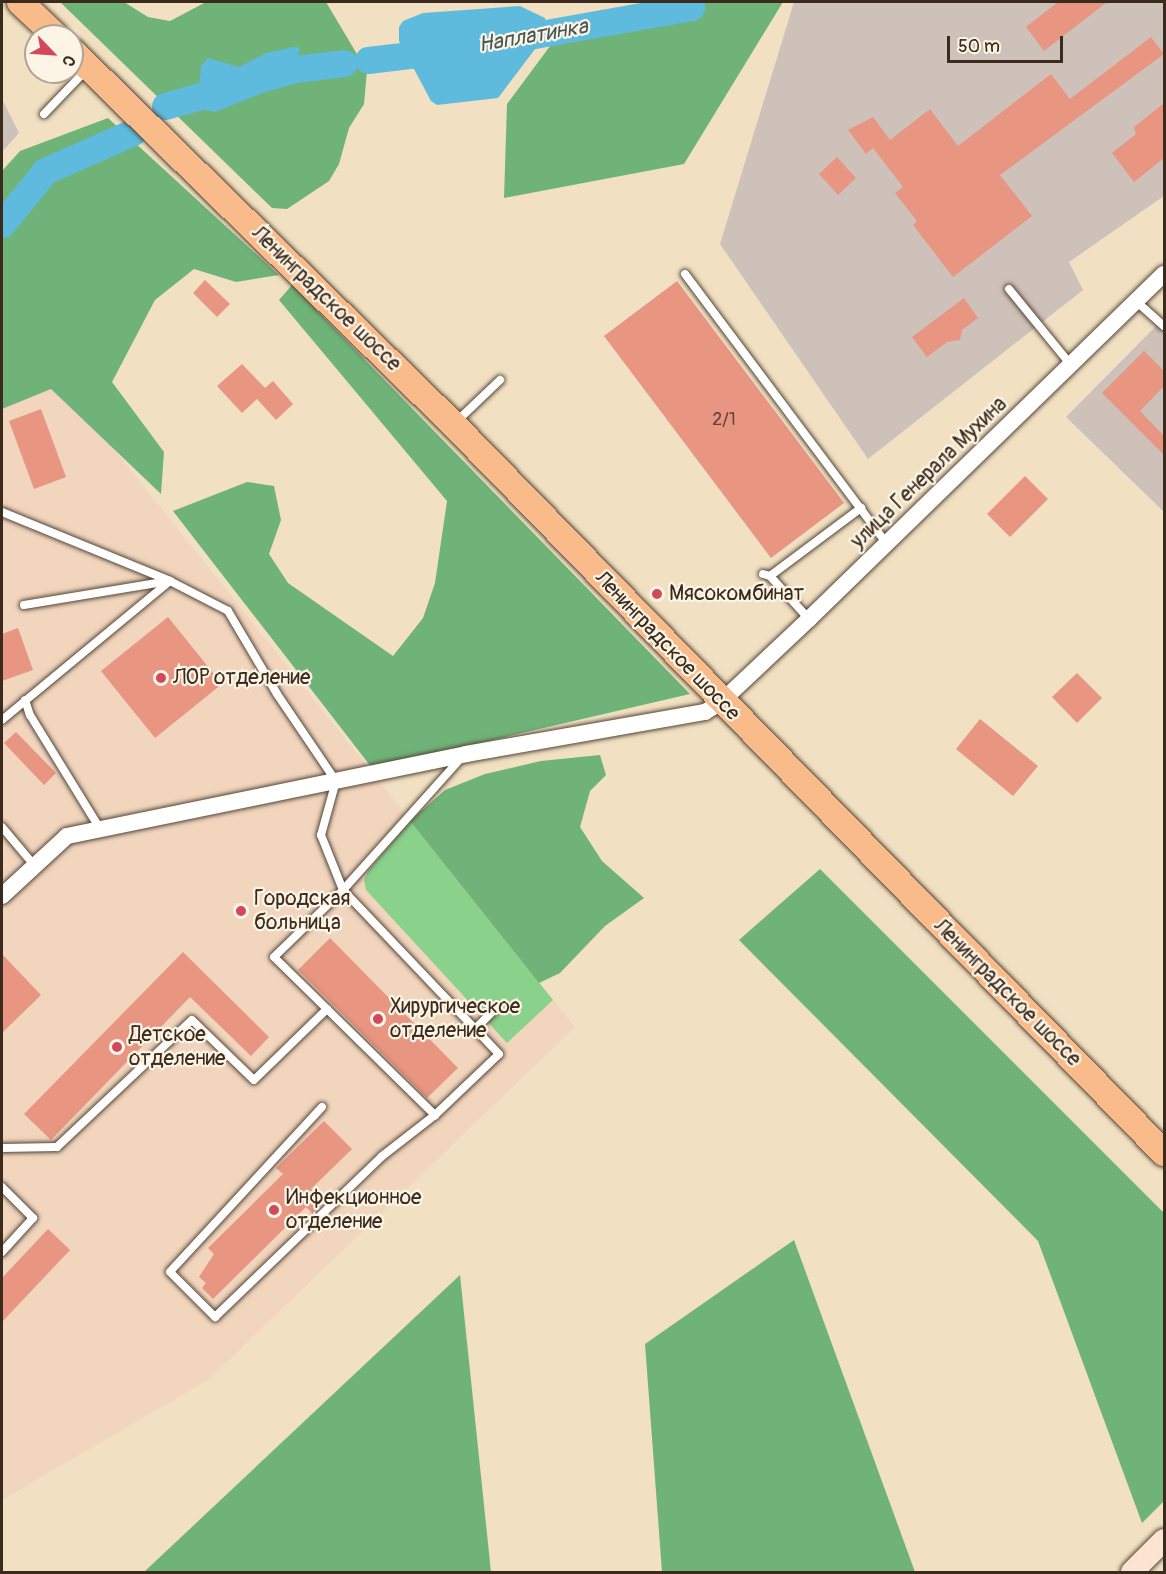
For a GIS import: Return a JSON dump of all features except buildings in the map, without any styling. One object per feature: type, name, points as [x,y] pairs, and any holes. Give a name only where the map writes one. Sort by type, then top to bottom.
[{"type":"main road","points":[[20,2],[43,24]]},
{"type":"main road","name":"Ленинградское шоссе","points":[[84,63],[454,425],[721,702],[1164,1153]]},
{"type":"street","name":"улица Генерала Мухина","points":[[2,896],[67,836],[466,754],[705,712],[721,702],[809,619],[1072,367],[1164,274]]},
{"type":"street","points":[[1132,1572],[1164,1540]]},
{"type":"lane","points":[[44,114],[64,84]]},
{"type":"lane","points":[[685,274],[886,544]]},
{"type":"lane","points":[[1009,289],[1072,367]]},
{"type":"lane","points":[[1137,302],[1164,326]]},
{"type":"lane","points":[[454,425],[500,380]]},
{"type":"lane","points":[[809,619],[767,575],[861,508]]},
{"type":"lane","points":[[2,512],[170,581],[228,611],[277,694],[336,781],[321,835],[343,890],[499,1054],[435,1115],[381,1157],[215,1317],[170,1272],[322,1107]]},
{"type":"lane","points":[[24,605],[170,581]]},
{"type":"lane","points":[[2,720],[170,581]]},
{"type":"lane","points":[[25,700],[30,715],[100,829]]},
{"type":"lane","points":[[435,1115],[274,957],[343,890],[442,776],[466,754]]},
{"type":"lane","points":[[2,827],[34,865]]},
{"type":"lane","points":[[2,1148],[57,1147],[192,1020],[254,1080],[327,1009]]},
{"type":"lane","points":[[475,1029],[494,1010]]},
{"type":"lane","points":[[2,1187],[33,1218],[2,1252]]},
{"type":"shaded area","points":[[794,2],[1164,2],[1164,196],[1069,262],[1083,290],[868,459],[720,244]]},
{"type":"shaded area","points":[[2,99],[19,133],[2,152]]},
{"type":"shaded area","points":[[1164,318],[1164,512],[1066,417]]},
{"type":"shaded area","name":"Городская больница","points":[[51,370],[575,1027],[208,1380],[2,1500],[2,400]]},
{"type":"green space","points":[[60,2],[124,2],[148,17],[170,21],[206,2],[326,2],[367,71],[364,104],[349,128],[339,164],[329,181],[287,209],[272,208]]},
{"type":"green space","points":[[695,2],[783,2],[684,164],[504,198],[507,104],[553,42],[694,18]]},
{"type":"green space","points":[[108,118],[279,275],[236,282],[194,269],[155,300],[112,382],[164,452],[161,494],[51,389],[2,409],[2,171],[20,151]]},
{"type":"green space","points":[[292,285],[690,694],[372,768],[173,511],[247,482],[274,486],[281,520],[269,554],[288,583],[393,656],[423,618],[435,583],[447,501],[279,300]]},
{"type":"green space","points":[[600,755],[606,775],[590,791],[580,827],[602,861],[644,898],[605,926],[560,973],[539,983],[410,821],[445,790],[485,774],[541,761]]},
{"type":"green space","points":[[410,821],[553,1000],[507,1043],[366,890],[364,880],[368,871]]},
{"type":"green space","points":[[820,869],[1164,1213],[1164,1501],[1142,1523],[1038,1241],[739,940]]},
{"type":"green space","points":[[794,1240],[915,1572],[662,1572],[645,1344]]},
{"type":"green space","points":[[460,1275],[491,1572],[144,1572]]},
{"type":"water","points":[[520,6],[545,18],[548,32],[498,98],[437,105],[431,101],[399,41],[399,27],[403,21],[423,13]]},
{"type":"water","points":[[294,47],[300,48],[296,60],[260,94],[215,112],[205,110],[198,102],[201,66],[208,58],[239,67],[266,53]]},
{"type":"waterway","name":"Наплатинка","points":[[512,39],[691,7],[691,2]]},
{"type":"waterway","name":"Наплатинка","points":[[368,60],[444,51]]},
{"type":"waterway","name":"Наплатинка","points":[[165,106],[295,69],[344,63]]},
{"type":"waterway","name":"Наплатинка","points":[[2,224],[45,171],[133,132]]},
{"type":"place","name":"Мясокомбинат","points":[[657,594]]},
{"type":"place","name":"ЛОР отделение","points":[[161,678]]},
{"type":"place","name":"Городская больница","points":[[241,911]]},
{"type":"place","name":"Хирургическое отделение","points":[[378,1019]]},
{"type":"place","name":"Детское отделение","points":[[117,1047]]},
{"type":"place","name":"Инфекционное отделение","points":[[274,1210]]}]
